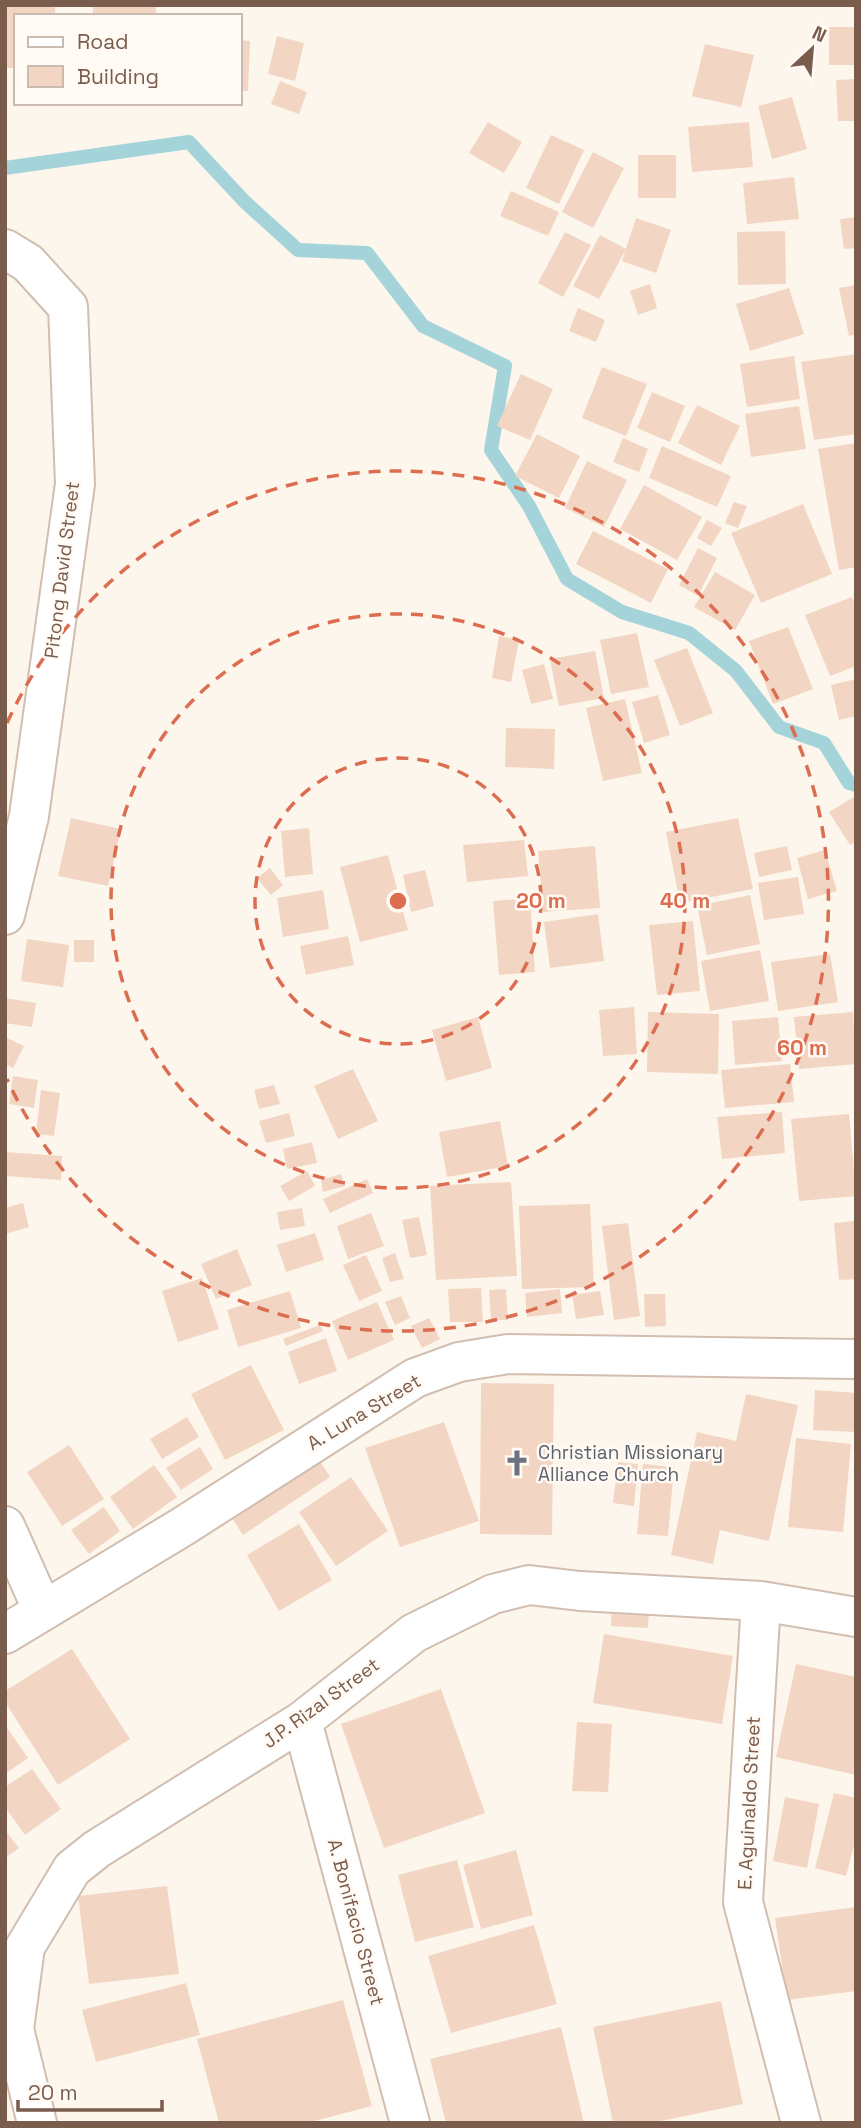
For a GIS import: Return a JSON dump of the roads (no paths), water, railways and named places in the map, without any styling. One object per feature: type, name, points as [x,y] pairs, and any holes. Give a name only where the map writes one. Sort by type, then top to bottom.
[{"type":"street","name":"Pitong David Street","points":[[5,248],[28,262],[68,307],[75,484],[29,816],[5,915]]},
{"type":"street","name":"A. Luna Street","points":[[5,1634],[181,1527],[415,1378],[459,1362],[508,1354],[856,1359]]},
{"type":"street","points":[[5,1527],[43,1611]]},
{"type":"street","name":"J.P. Rizal Street","points":[[37,2123],[15,2029],[25,1947],[72,1869],[96,1849],[302,1721],[414,1633],[493,1594],[529,1585],[580,1591],[761,1601],[856,1617]]},
{"type":"street","name":"E. Aguinaldo Street","points":[[761,1601],[743,1902],[801,2123]]},
{"type":"street","name":"A. Bonifacio Street","points":[[302,1721],[410,2123]]},
{"type":"waterway","points":[[5,168],[189,142],[245,202],[298,250],[367,253],[423,326],[505,366],[491,450],[529,506],[567,579],[622,612],[689,633],[736,671],[779,727],[824,743],[849,783],[856,785]]},
{"type":"place","name":"Christian Missionary Alliance Church","points":[[517,1463]]}]
